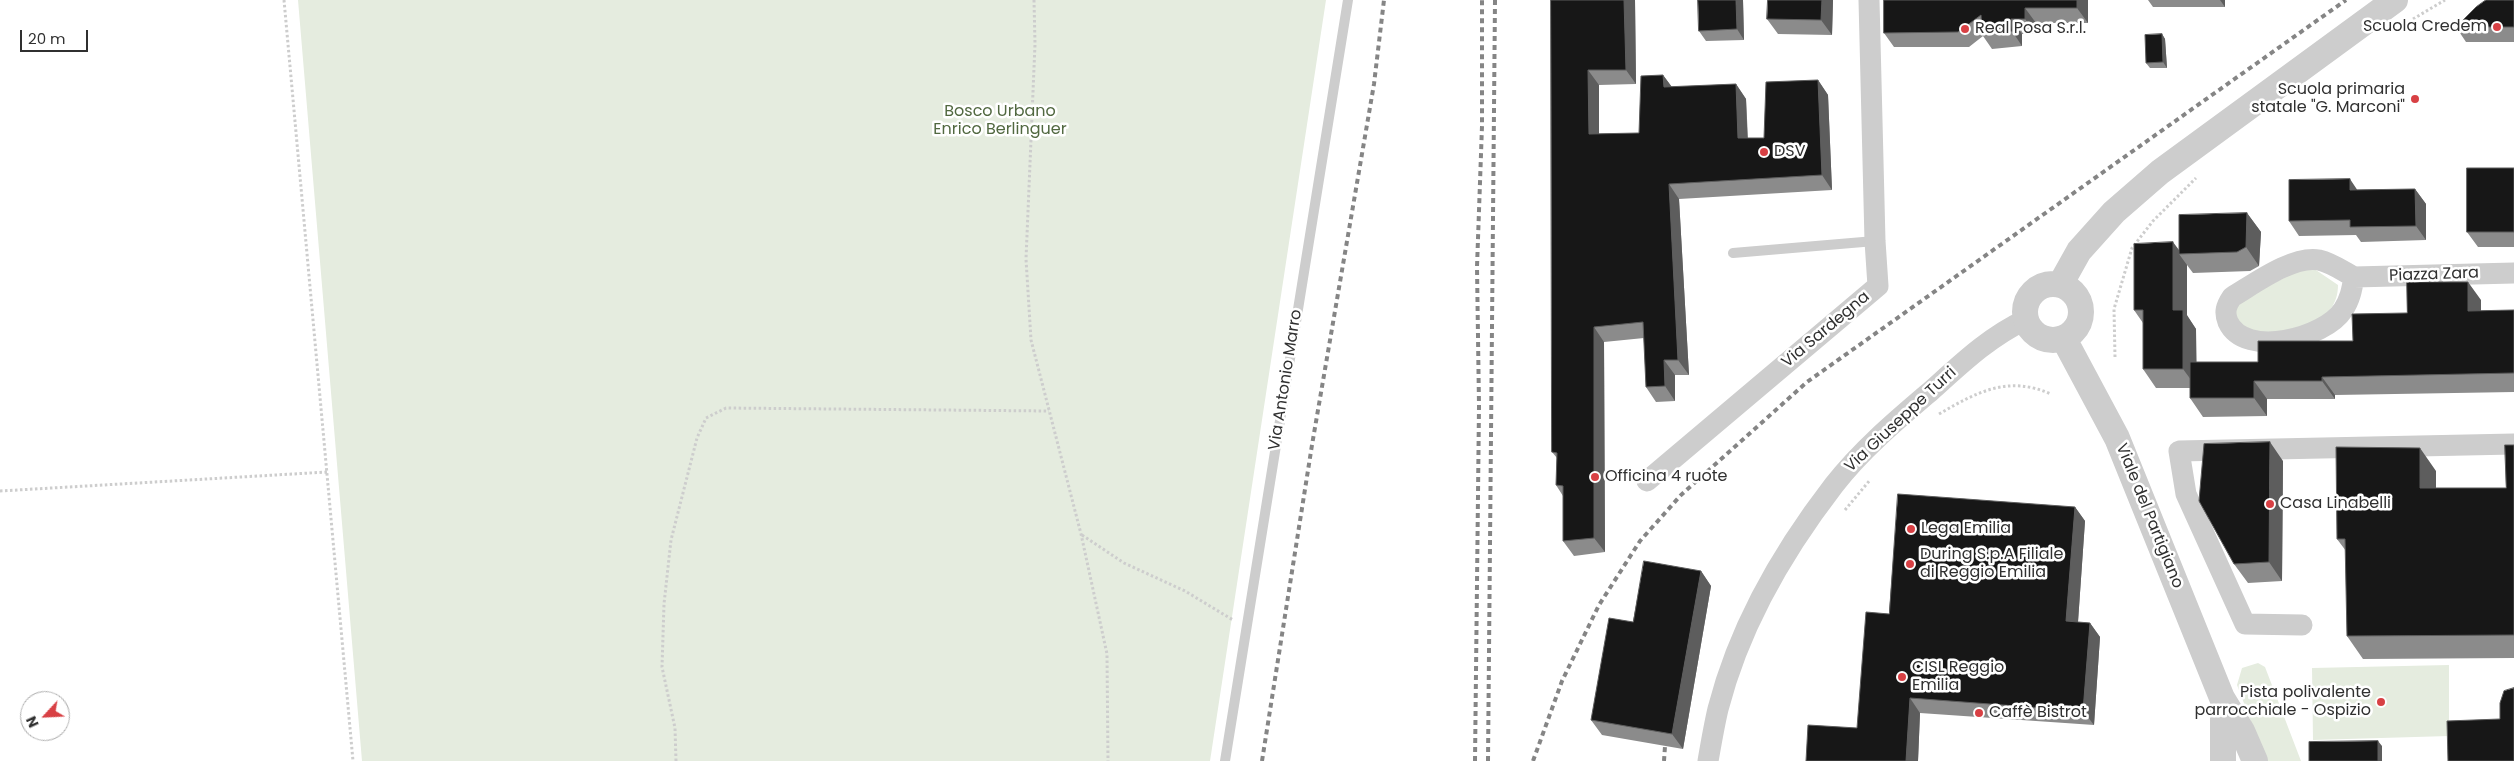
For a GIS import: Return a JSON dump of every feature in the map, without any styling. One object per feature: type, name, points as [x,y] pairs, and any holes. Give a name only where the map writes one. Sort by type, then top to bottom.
[{"type":"street","name":"Via Sardegna","points":[[1647,481],[1878,286],[1875,240],[1869,0]]},
{"type":"street","points":[[2060,285],[2076,254],[2114,212],[2185,152],[2403,10]]},
{"type":"street","points":[[2304,259],[2331,264],[2354,277],[2351,296],[2343,312],[2327,326],[2309,336],[2289,340],[2251,341],[2237,335],[2226,315],[2226,305],[2232,297],[2293,263],[2304,259]]},
{"type":"street","name":"Piazza Zara","points":[[2354,277],[2514,273]]},
{"type":"street","points":[[2048,284],[2060,285],[2073,293],[2081,309],[2077,327],[2064,338],[2054,341],[2045,340],[2036,335],[2025,320],[2024,311],[2032,294],[2039,288],[2048,284]]},
{"type":"street","name":"Via Giuseppe Turri","points":[[1708,761],[1718,710],[1727,678],[1752,616],[1796,538],[1834,484],[1897,420],[1980,348],[2006,329],[2025,320]]},
{"type":"street","name":"Viale del Partigiano","points":[[2064,338],[2117,438],[2222,698],[2242,731],[2255,761]]},
{"type":"street","points":[[2302,625],[2245,624],[2186,494],[2179,451],[2514,444]]},
{"type":"street","name":"Viale del Partigiano","points":[[2222,698],[2223,761]]},
{"type":"lane","name":"Via Antonio Marro","points":[[1225,761],[1348,0]]},
{"type":"lane","points":[[1733,254],[1875,240]]},
{"type":"path","points":[[284,0],[353,761]]},
{"type":"path","points":[[1034,0],[1035,44],[1026,259],[1031,340],[1081,534],[1107,654],[1108,761]]},
{"type":"path","points":[[2403,10],[2445,0]]},
{"type":"path","points":[[2115,357],[2114,309],[2132,248],[2153,222],[2202,173]]},
{"type":"path","points":[[1933,418],[1960,402],[2001,385],[2036,387],[2051,394]]},
{"type":"path","points":[[676,761],[675,728],[662,668],[664,604],[671,540],[697,438],[706,418],[726,408],[1049,411]]},
{"type":"path","points":[[0,491],[327,472]]},
{"type":"path","points":[[1843,512],[1872,478]]},
{"type":"path","points":[[1081,534],[1124,563],[1185,591],[1247,628]]},
{"type":"green space","name":"Bosco Urbano Enrico Berlinguer","points":[[298,0],[1326,0],[1210,761],[362,761]]},
{"type":"green space","points":[[2303,268],[2313,268],[2338,285],[2336,300],[2329,311],[2319,320],[2292,330],[2249,332],[2234,318],[2238,302]]},
{"type":"green space","points":[[2258,663],[2265,667],[2301,761],[2266,761],[2237,685],[2242,668]]},
{"type":"green space","name":"Pista polivalente parrocchiale - Ospizio","points":[[2449,665],[2449,736],[2313,740],[2312,668]]},
{"type":"building","points":[[1551,0],[1624,0],[1626,70],[1588,70],[1589,134],[1639,133],[1641,76],[1663,75],[1664,87],[1736,84],[1738,138],[1764,138],[1766,82],[1818,80],[1822,175],[1669,184],[1678,360],[1664,360],[1665,386],[1646,387],[1643,322],[1594,327],[1594,538],[1563,541],[1563,486],[1556,485],[1557,453],[1552,452]]},
{"type":"building","points":[[1698,0],[1736,0],[1737,29],[1699,31]]},
{"type":"building","points":[[1768,0],[1822,0],[1821,20],[1767,19]]},
{"type":"building","points":[[1884,0],[2077,0],[2077,8],[2025,8],[2025,19],[2011,19],[2012,31],[1982,34],[1981,15],[1958,32],[1884,33]]},
{"type":"building","points":[[2486,0],[2514,0],[2514,27],[2456,27],[2476,7]]},
{"type":"building","points":[[2162,34],[2163,62],[2146,63],[2145,35]]},
{"type":"building","points":[[2467,168],[2514,168],[2514,232],[2467,232]]},
{"type":"building","points":[[2350,179],[2350,190],[2415,189],[2416,226],[2350,227],[2350,220],[2289,221],[2289,180]]},
{"type":"building","points":[[2247,213],[2246,247],[2237,252],[2179,254],[2179,215]]},
{"type":"building","points":[[2173,242],[2173,310],[2183,310],[2183,369],[2143,369],[2143,310],[2134,310],[2134,244]]},
{"type":"building","points":[[2407,282],[2468,282],[2468,311],[2514,310],[2514,373],[2322,377],[2322,381],[2254,381],[2254,398],[2190,398],[2190,362],[2258,362],[2258,341],[2353,341],[2352,314],[2407,313]]},
{"type":"building","points":[[2270,442],[2269,562],[2234,564],[2199,501],[2204,444]]},
{"type":"building","points":[[2505,445],[2514,445],[2514,635],[2347,636],[2345,539],[2337,539],[2336,447],[2420,448],[2420,488],[2506,488]]},
{"type":"building","points":[[1898,494],[2075,507],[2066,621],[2090,623],[2083,711],[1910,698],[1906,761],[1806,761],[1808,725],[1857,728],[1866,612],[1889,614]]},
{"type":"building","points":[[1644,561],[1701,571],[1672,734],[1591,720],[1609,618],[1633,622]]},
{"type":"building","points":[[2514,688],[2514,761],[2448,761],[2447,721],[2500,719],[2500,703],[2504,691]]},
{"type":"building","points":[[2378,741],[2378,761],[2309,761],[2309,742]]},
{"type":"railway","points":[[1262,761],[1312,445],[1374,84],[1384,0]]},
{"type":"railway","points":[[1475,761],[1479,406],[1477,267],[1482,126],[1482,0]]},
{"type":"railway","points":[[1488,761],[1495,0]]},
{"type":"railway","points":[[1533,761],[1562,681],[1599,605],[1640,541],[1681,495],[1807,382],[2346,0]]},
{"type":"railway","points":[[1664,761],[1665,746]]},
{"type":"place","name":"Scuola Credem","points":[[2497,27]]},
{"type":"place","name":"Real Posa S.r.l.","points":[[1965,29]]},
{"type":"place","name":"Scuola primaria statale \"G. Marconi\"","points":[[2415,99]]},
{"type":"place","name":"DSV","points":[[1764,152]]},
{"type":"place","name":"Officina 4 ruote","points":[[1595,477]]},
{"type":"place","name":"Casa Linabelli","points":[[2270,504]]},
{"type":"place","name":"Lega Emilia","points":[[1911,529]]},
{"type":"place","name":"During S.p.A Filiale di Reggio Emilia","points":[[1910,564]]},
{"type":"place","name":"CISL Reggio Emilia","points":[[1902,677]]},
{"type":"place","name":"Pista polivalente parrocchiale - Ospizio","points":[[2381,702]]},
{"type":"place","name":"Caffè Bistrot","points":[[1979,713]]}]
